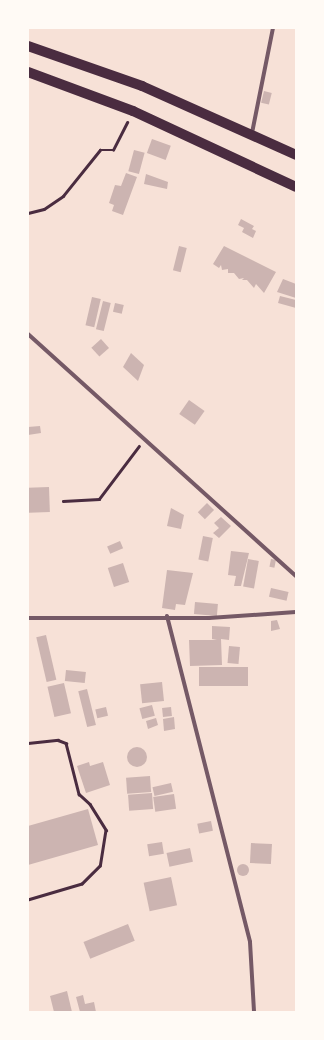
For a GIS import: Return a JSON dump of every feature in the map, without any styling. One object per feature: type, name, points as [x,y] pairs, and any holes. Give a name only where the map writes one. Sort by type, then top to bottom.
[{"type":"main road","points":[[28,46],[142,86],[252,133],[296,155]]},
{"type":"main road","points":[[28,72],[133,110],[296,187]]},
{"type":"street","points":[[252,133],[273,28]]},
{"type":"street","points":[[28,334],[145,438],[296,576]]},
{"type":"street","points":[[28,618],[167,616],[209,618],[296,612]]},
{"type":"street","points":[[167,616],[250,942],[254,1012]]},
{"type":"path","points":[[28,213],[44,209],[63,196],[100,150],[114,150],[133,110]]},
{"type":"path","points":[[63,501],[99,499],[145,438]]},
{"type":"path","points":[[28,743],[58,740],[66,743],[79,794],[106,830],[100,866],[82,884],[28,900]]},
{"type":"building","points":[[264,91],[272,93],[269,105],[261,103]]},
{"type":"building","points":[[152,139],[171,146],[166,160],[147,153]]},
{"type":"building","points":[[134,150],[145,153],[139,174],[128,171]]},
{"type":"building","points":[[126,173],[137,177],[123,215],[112,211],[114,205],[109,203],[115,185],[121,186]]},
{"type":"building","points":[[146,174],[168,182],[167,189],[144,184]]},
{"type":"building","points":[[241,219],[254,226],[252,229],[256,231],[253,238],[242,232],[244,228],[238,225]]},
{"type":"building","points":[[179,246],[187,248],[181,272],[173,270]]},
{"type":"building","points":[[224,246],[276,272],[264,293],[256,284],[254,288],[247,280],[242,280],[244,278],[239,279],[234,273],[228,273],[228,269],[222,270],[221,265],[219,268],[213,264]]},
{"type":"building","points":[[283,279],[296,284],[296,298],[277,292]]},
{"type":"building","points":[[280,296],[296,300],[296,308],[278,303]]},
{"type":"building","points":[[92,297],[101,299],[94,327],[85,325]]},
{"type":"building","points":[[103,301],[111,303],[104,331],[96,329]]},
{"type":"building","points":[[115,303],[124,305],[122,314],[113,312]]},
{"type":"building","points":[[101,339],[109,348],[99,357],[91,348]]},
{"type":"building","points":[[131,353],[144,365],[138,381],[123,367]]},
{"type":"building","points":[[189,400],[205,411],[195,425],[179,414]]},
{"type":"building","points":[[40,426],[41,433],[28,435],[28,427]]},
{"type":"building","points":[[49,487],[50,512],[29,513],[28,488]]},
{"type":"building","points":[[207,503],[214,510],[205,519],[198,512]]},
{"type":"building","points":[[171,508],[184,515],[181,529],[167,526]]},
{"type":"building","points":[[221,517],[231,526],[219,538],[213,533],[219,528],[214,523]]},
{"type":"building","points":[[203,536],[213,538],[208,561],[198,560]]},
{"type":"building","points":[[120,541],[123,548],[110,554],[107,546]]},
{"type":"building","points":[[231,551],[249,553],[241,586],[234,586],[236,576],[228,575]]},
{"type":"building","points":[[248,559],[259,561],[254,588],[243,587]]},
{"type":"building","points":[[271,559],[276,560],[274,568],[269,567]]},
{"type":"building","points":[[123,563],[129,582],[114,587],[108,568]]},
{"type":"building","points":[[167,570],[193,573],[185,605],[176,604],[175,610],[162,608]]},
{"type":"building","points":[[271,588],[289,592],[287,601],[269,597]]},
{"type":"building","points":[[195,602],[218,604],[217,616],[194,614]]},
{"type":"building","points":[[277,620],[280,629],[271,631],[271,621]]},
{"type":"building","points":[[212,626],[230,627],[229,640],[221,639],[222,665],[190,666],[189,640],[217,640],[212,639]]},
{"type":"building","points":[[46,635],[56,680],[47,682],[36,637]]},
{"type":"building","points":[[229,646],[240,647],[238,664],[228,663]]},
{"type":"building","points":[[199,667],[248,667],[248,686],[199,686]]},
{"type":"building","points":[[66,670],[86,672],[85,683],[65,681]]},
{"type":"building","points":[[162,682],[164,701],[142,703],[140,684]]},
{"type":"building","points":[[64,683],[71,713],[54,717],[47,687]]},
{"type":"building","points":[[87,689],[96,725],[87,727],[78,691]]},
{"type":"building","points":[[152,705],[155,716],[142,719],[139,708]]},
{"type":"building","points":[[106,707],[108,716],[97,718],[95,709]]},
{"type":"building","points":[[171,707],[172,716],[163,717],[162,708]]},
{"type":"building","points":[[174,717],[175,729],[164,731],[163,719]]},
{"type":"building","points":[[156,718],[158,725],[148,729],[146,721]]},
{"type":"building","points":[[137,747],[144,750],[147,757],[144,764],[137,767],[130,764],[127,757],[130,750]]},
{"type":"building","points":[[89,762],[90,766],[103,762],[110,785],[86,793],[77,766]]},
{"type":"building","points":[[150,776],[151,792],[127,794],[126,778]]},
{"type":"building","points":[[171,783],[173,792],[155,796],[152,787]]},
{"type":"building","points":[[152,793],[153,809],[129,811],[128,795]]},
{"type":"building","points":[[174,794],[176,809],[155,812],[153,797]]},
{"type":"building","points":[[88,809],[98,845],[28,865],[28,826]]},
{"type":"building","points":[[211,821],[213,831],[199,833],[197,824]]},
{"type":"building","points":[[162,842],[164,854],[149,856],[147,844]]},
{"type":"building","points":[[251,843],[272,844],[271,864],[250,863]]},
{"type":"building","points":[[190,848],[193,862],[169,867],[167,853]]},
{"type":"building","points":[[241,864],[245,864],[249,870],[245,876],[241,876],[237,872],[237,868]]},
{"type":"building","points":[[171,877],[177,905],[150,911],[144,883]]},
{"type":"building","points":[[128,924],[135,941],[90,959],[83,942]]},
{"type":"building","points":[[67,991],[72,1012],[54,1012],[50,996]]},
{"type":"building","points":[[83,995],[85,1004],[94,1002],[96,1012],[80,1012],[76,997]]}]
